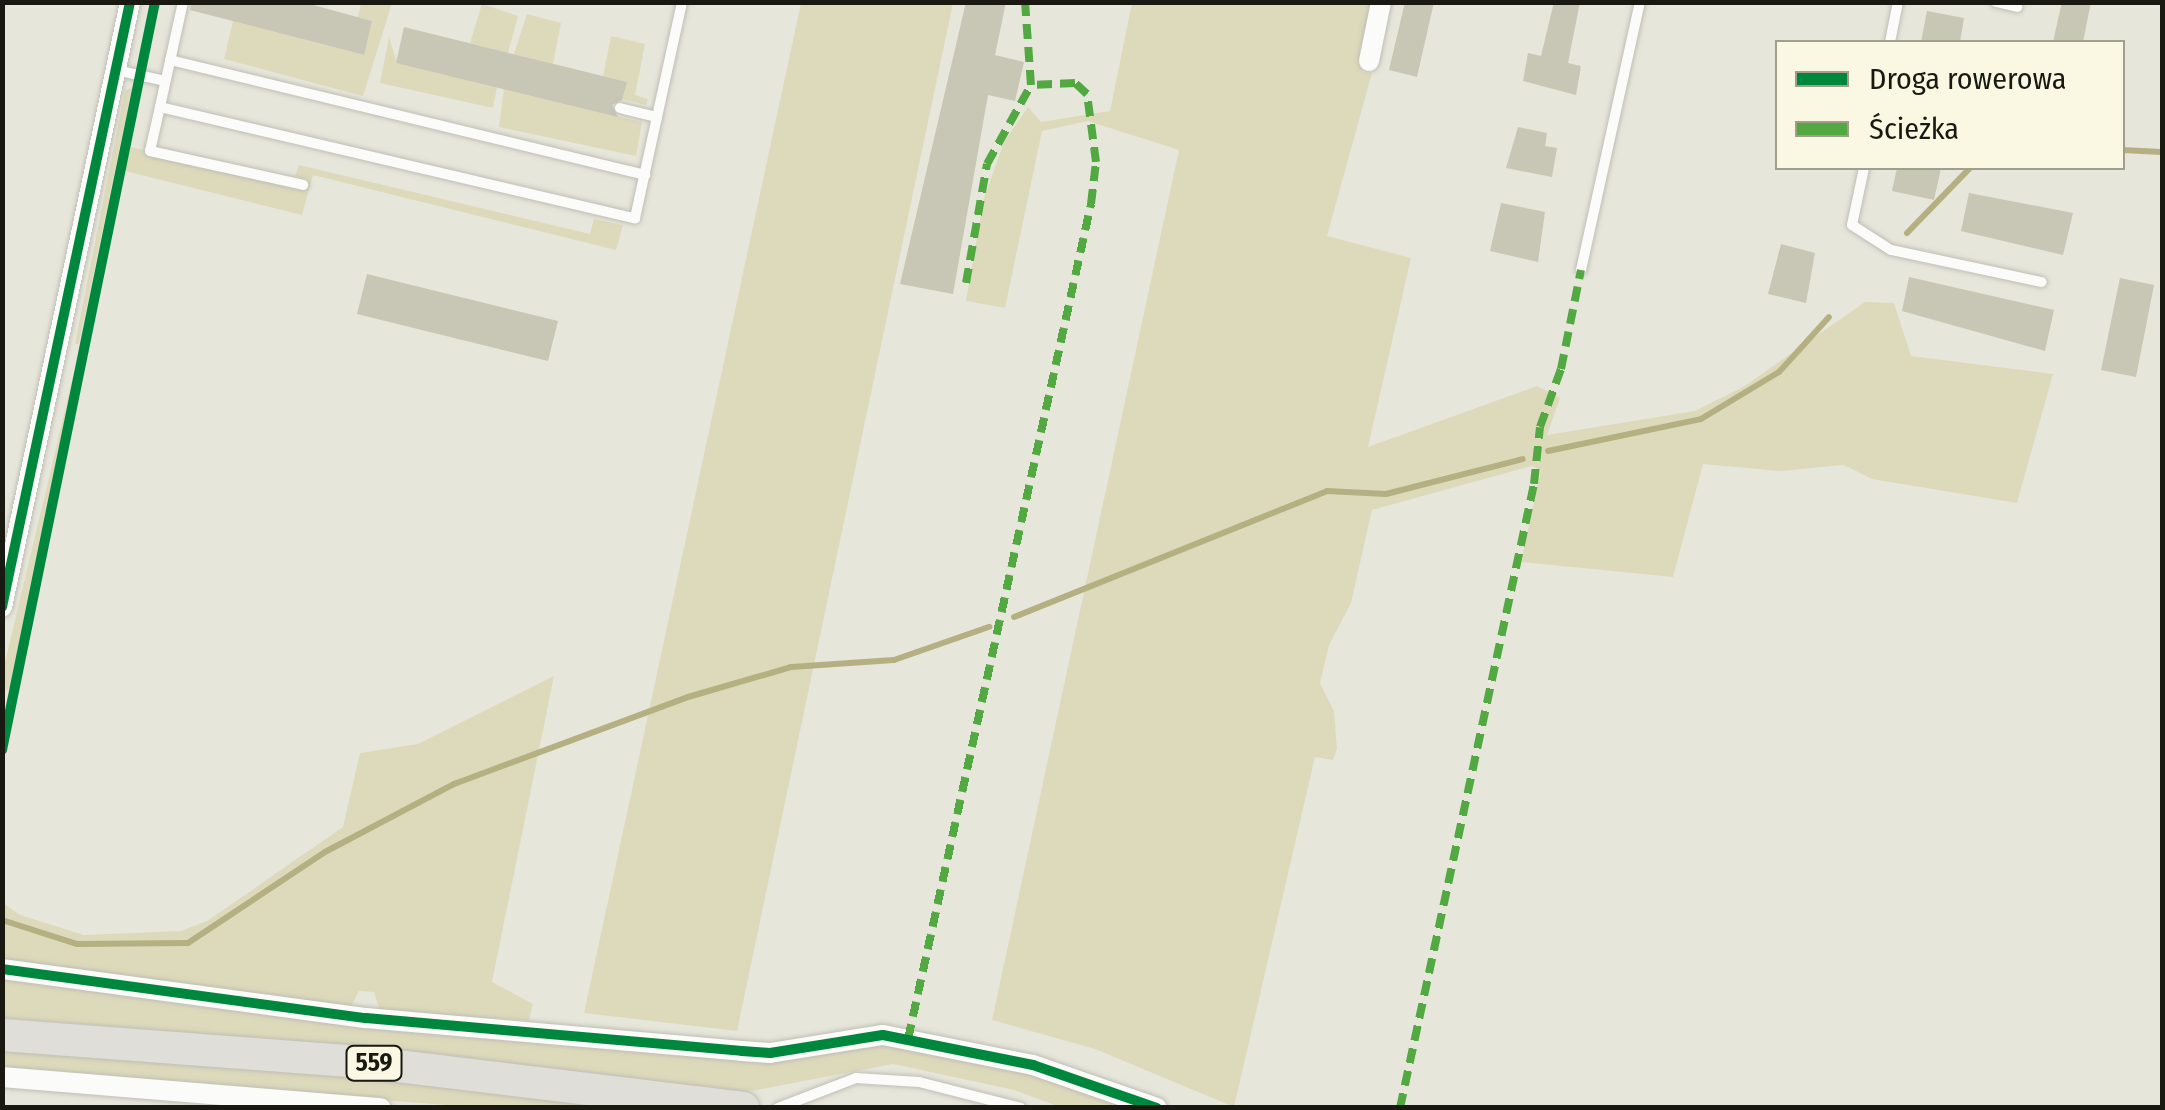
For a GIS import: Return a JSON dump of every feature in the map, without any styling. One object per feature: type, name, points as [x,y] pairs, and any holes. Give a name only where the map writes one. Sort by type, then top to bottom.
[{"type":"main road","name":"559","points":[[2,1035],[373,1063],[743,1108]]},
{"type":"street","points":[[2,607],[130,2]]},
{"type":"street","points":[[1369,62],[1381,2]]},
{"type":"street","points":[[2,969],[350,1016],[742,1051],[770,1053],[883,1035],[1032,1064],[1157,1108]]},
{"type":"street","points":[[2,1077],[381,1108]]},
{"type":"lane","points":[[183,2],[150,151],[302,184]]},
{"type":"lane","points":[[160,107],[635,218],[682,2]]},
{"type":"lane","points":[[1580,270],[1640,2]]},
{"type":"lane","points":[[1890,40],[1898,2]]},
{"type":"lane","points":[[1996,2],[2018,7]]},
{"type":"lane","points":[[170,60],[644,175]]},
{"type":"lane","points":[[116,70],[166,82]]},
{"type":"lane","points":[[620,108],[657,117]]},
{"type":"lane","points":[[1864,170],[1852,225],[1891,250],[2042,282]]},
{"type":"lane","points":[[778,1108],[856,1078],[919,1082],[1021,1108]]},
{"type":"shaded area","points":[[361,3],[392,3],[363,96],[224,59],[233,21],[363,55],[372,21],[358,17]]},
{"type":"shaded area","points":[[801,3],[953,3],[737,1031],[584,1013]]},
{"type":"shaded area","points":[[1132,3],[1376,3],[1362,72],[1372,73],[1327,236],[1411,258],[1368,447],[1537,386],[1560,398],[1547,435],[1695,411],[1743,387],[1865,302],[1894,303],[1911,356],[2053,374],[2017,503],[1872,479],[1844,465],[1780,471],[1703,464],[1673,577],[1521,562],[1541,470],[1531,466],[1372,510],[1351,603],[1329,645],[1320,683],[1334,711],[1337,749],[1333,760],[1315,757],[1234,1107],[1095,1049],[992,1020],[1179,150],[1088,121],[1042,131],[1005,308],[966,301],[984,198],[1004,142],[1028,107],[1041,122],[1110,111]]},
{"type":"shaded area","points":[[482,4],[518,16],[508,53],[470,43]]},
{"type":"shaded area","points":[[527,14],[561,23],[553,64],[514,54]]},
{"type":"shaded area","points":[[611,36],[645,44],[635,95],[648,99],[646,105],[622,99],[626,82],[603,76]]},
{"type":"shaded area","points":[[389,37],[397,63],[497,87],[493,108],[380,83]]},
{"type":"shaded area","points":[[132,88],[79,344],[75,344],[125,90]]},
{"type":"shaded area","points":[[504,89],[642,122],[636,156],[499,127]]},
{"type":"shaded area","points":[[131,147],[304,190],[307,179],[295,176],[299,165],[590,234],[594,219],[623,225],[616,250],[313,175],[302,215],[125,171]]},
{"type":"shaded area","points":[[75,368],[11,687],[6,691],[3,671]]},
{"type":"shaded area","points":[[554,676],[492,982],[533,1004],[529,1020],[380,1012],[374,992],[359,991],[350,1009],[3,960],[3,903],[20,915],[84,935],[181,931],[207,921],[343,827],[360,753],[418,744]]},
{"type":"shaded area","points":[[3,978],[424,1032],[656,1049],[869,1042],[1028,1071],[1136,1107],[1060,1107],[1014,1090],[893,1064],[746,1092],[368,1047],[3,1018]]},
{"type":"shaded area","points":[[2,1050],[341,1076],[651,1107],[471,1107],[3,1070]]},
{"type":"building","points":[[192,2],[302,2],[372,21],[364,55],[190,10]]},
{"type":"building","points":[[966,2],[1006,2],[995,55],[1024,62],[1015,101],[988,95],[953,294],[900,284]]},
{"type":"building","points":[[1405,2],[1434,2],[1417,77],[1389,70]]},
{"type":"building","points":[[1554,2],[1580,2],[1568,63],[1581,66],[1576,95],[1523,81],[1528,53],[1541,56]]},
{"type":"building","points":[[2062,2],[2091,2],[2083,40],[2053,40]]},
{"type":"building","points":[[1927,11],[1964,18],[1960,40],[1921,40]]},
{"type":"building","points":[[404,27],[627,82],[622,100],[612,105],[618,117],[396,63]]},
{"type":"building","points":[[1518,127],[1547,133],[1545,146],[1557,148],[1552,177],[1506,168]]},
{"type":"building","points":[[1897,170],[1941,170],[1934,200],[1892,191]]},
{"type":"building","points":[[1969,193],[2073,213],[2063,255],[1961,231]]},
{"type":"building","points":[[1501,203],[1545,212],[1538,262],[1490,251]]},
{"type":"building","points":[[1781,244],[1815,253],[1806,303],[1768,294]]},
{"type":"building","points":[[367,274],[558,321],[548,361],[357,314]]},
{"type":"building","points":[[1909,277],[2054,310],[2045,351],[1902,311]]},
{"type":"building","points":[[2120,278],[2154,285],[2136,377],[2101,370]]},
{"type":"waterway","points":[[2125,150],[2162,152]]},
{"type":"waterway","points":[[1907,233],[1968,170]]},
{"type":"waterway","points":[[1548,451],[1701,419],[1779,372],[1829,317]]},
{"type":"waterway","points":[[1014,617],[1327,491],[1386,494],[1523,459]]},
{"type":"waterway","points":[[2,920],[77,944],[188,943],[325,852],[454,784],[688,697],[791,667],[894,660],[989,627]]},
{"type":"marked path","points":[[966,283],[987,164],[1031,85],[1025,2]]},
{"type":"marked path","points":[[908,1039],[1091,204],[1096,162],[1087,94],[1075,83],[1031,85]]},
{"type":"marked path","points":[[1400,1108],[1534,484],[1540,427],[1561,369],[1581,270]]},
{"type":"cycle path","points":[[2,607],[130,2]]},
{"type":"cycle path","points":[[2,750],[155,2]]},
{"type":"cycle path","points":[[2,969],[366,1018],[742,1051],[770,1053],[883,1035],[1033,1065],[1157,1108]]}]
